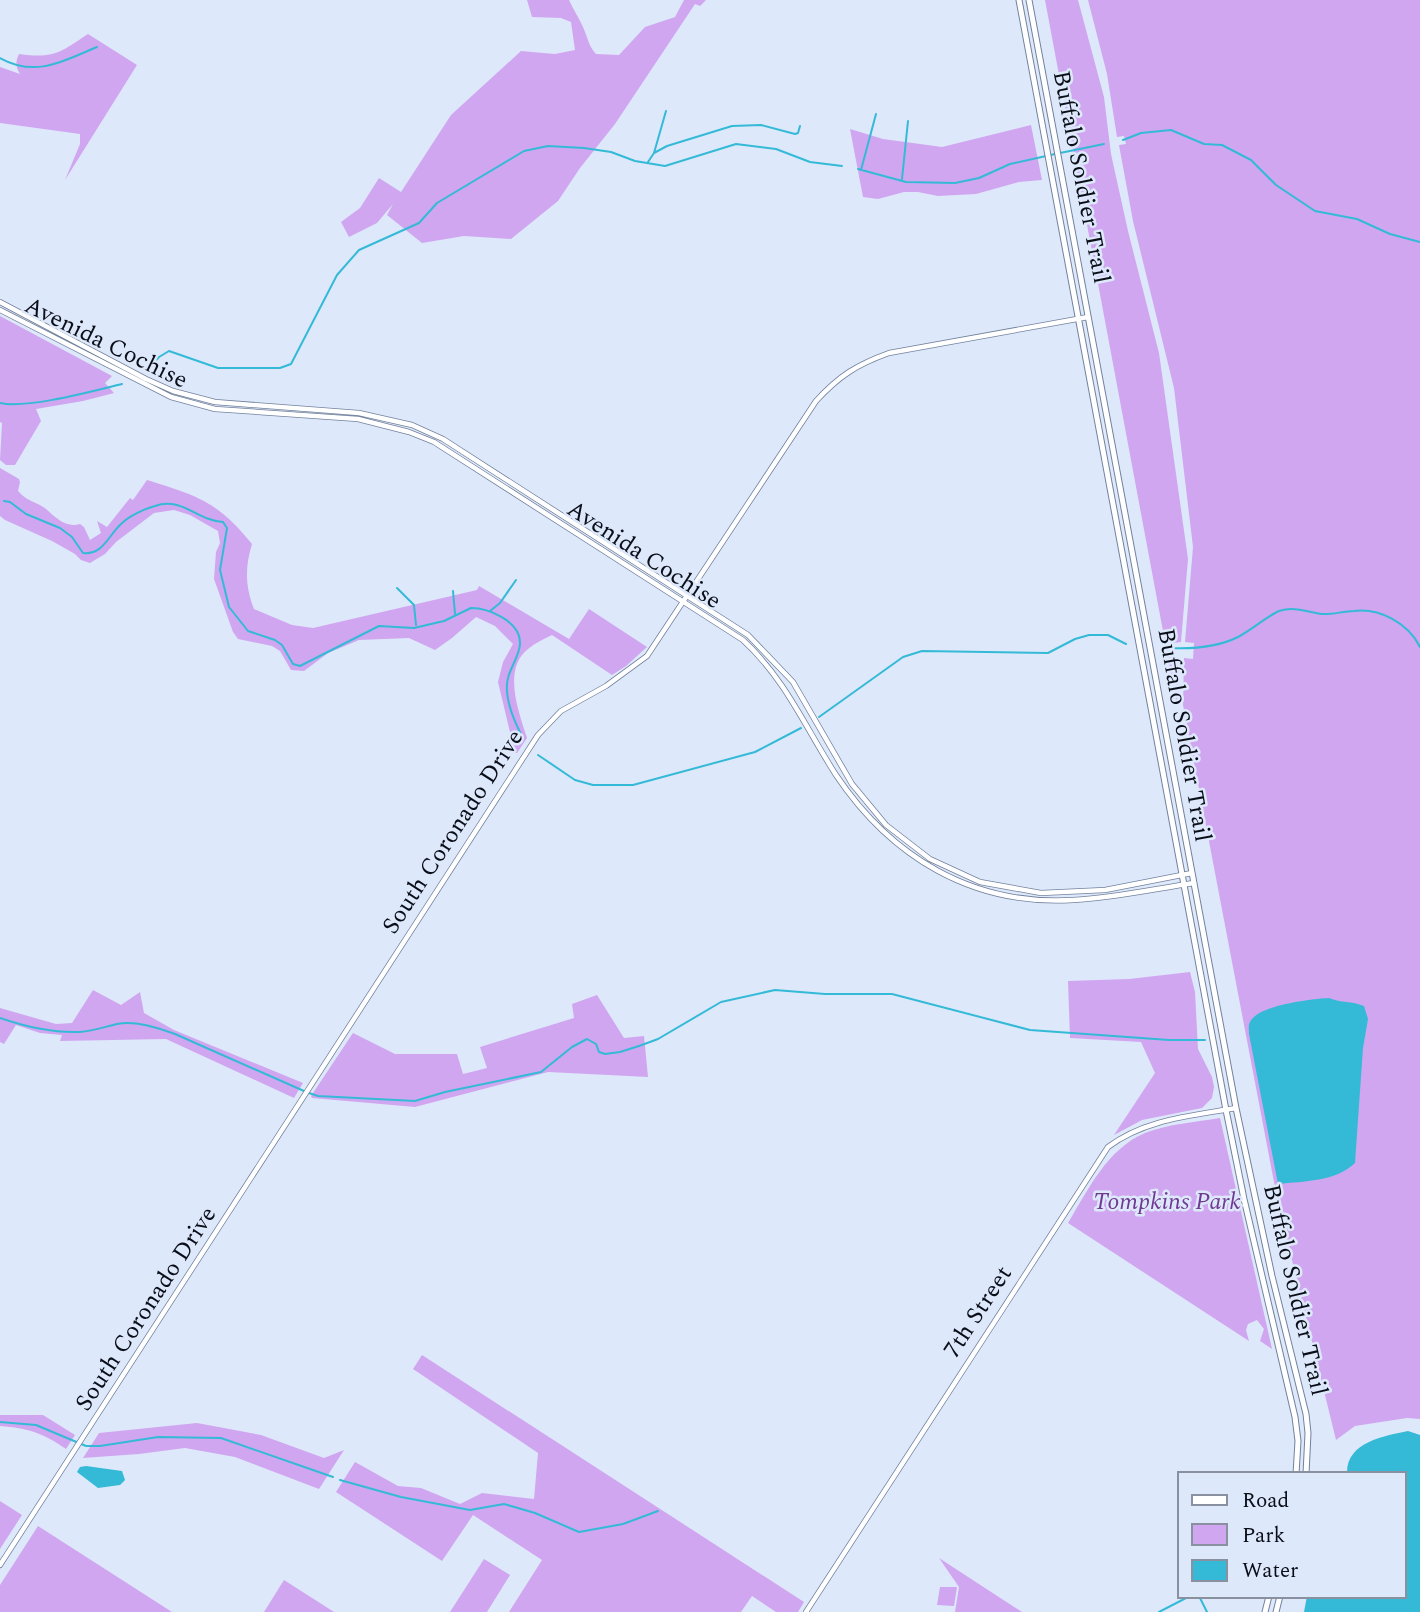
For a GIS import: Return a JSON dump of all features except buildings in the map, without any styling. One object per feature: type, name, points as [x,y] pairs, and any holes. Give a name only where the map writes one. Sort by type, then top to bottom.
[{"type":"main road","name":"Buffalo Soldier Trail","points":[[1019,0],[1226,1110],[1295,1416],[1298,1441],[1296,1472]]},
{"type":"main road","name":"Buffalo Soldier Trail","points":[[1029,0],[1237,1108],[1270,1264],[1306,1414],[1307,1472]]},
{"type":"street","name":"Avenida Cochise","points":[[0,302],[173,391],[215,402],[359,413],[423,430],[473,456],[748,635],[772,657],[793,682],[852,784],[886,825],[930,859],[980,882],[1041,893],[1105,890],[1192,873]]},
{"type":"street","name":"Avenida Cochise","points":[[0,310],[171,397],[215,409],[358,419],[421,437],[480,470],[743,640],[760,655],[781,681],[854,801],[880,830],[926,865],[954,880],[1002,895],[1041,900],[1074,900],[1194,883]]},
{"type":"street","name":"South Coronado Drive","points":[[0,1565],[538,735],[561,711],[606,686],[647,656],[816,401],[835,381],[859,364],[889,353],[1089,317]]},
{"type":"street","name":"7th Street","points":[[806,1612],[1108,1147],[1141,1128],[1165,1120],[1237,1108]]},
{"type":"green space","points":[[527,0],[569,0],[596,54],[619,55],[645,27],[675,17],[684,0],[706,0],[700,6],[695,4],[615,124],[558,201],[511,239],[464,236],[422,243],[387,215],[393,204],[377,223],[349,237],[341,222],[360,208],[379,178],[401,192],[451,115],[521,51],[555,54],[575,50],[571,22],[561,18],[532,17]]},
{"type":"green space","points":[[1045,0],[1078,0],[1104,97],[1111,154],[1159,353],[1188,559],[1181,642],[1172,643],[1172,658],[1180,658],[1177,706]]},
{"type":"green space","points":[[1088,0],[1420,0],[1420,1419],[1407,1418],[1355,1426],[1336,1440],[1278,1203],[1183,705],[1184,658],[1193,659],[1194,643],[1185,642],[1193,547],[1174,388],[1133,221],[1119,145],[1126,144],[1124,136],[1117,137],[1107,74]]},
{"type":"green space","points":[[88,34],[137,65],[65,180],[80,144],[80,134],[0,123],[0,67],[20,74],[16,64],[19,54],[41,56],[56,53]]},
{"type":"green space","points":[[1031,125],[1042,180],[1019,182],[976,194],[938,196],[904,192],[878,199],[863,197],[850,129],[883,139],[942,147]]},
{"type":"green space","points":[[0,316],[112,376],[105,383],[114,393],[36,409],[41,421],[15,465],[6,465],[0,460]]},
{"type":"green space","points":[[0,468],[19,479],[18,491],[22,495],[61,521],[70,525],[80,524],[90,540],[101,533],[97,521],[107,527],[130,498],[133,500],[147,480],[206,502],[228,518],[252,544],[247,576],[254,609],[292,625],[313,628],[477,590],[479,586],[569,639],[589,609],[647,647],[612,675],[552,635],[528,649],[520,658],[514,679],[517,704],[527,738],[515,753],[498,682],[503,662],[513,644],[495,626],[476,617],[435,650],[409,638],[359,640],[328,653],[304,671],[291,670],[280,651],[272,646],[238,639],[233,632],[214,579],[216,552],[220,543],[218,531],[190,515],[174,510],[154,513],[116,542],[105,554],[90,563],[0,516]]},
{"type":"green space","points":[[1190,972],[1195,992],[1198,1049],[1212,1077],[1212,1098],[1202,1108],[1142,1120],[1114,1135],[1155,1073],[1141,1042],[1070,1038],[1068,981],[1129,979]]},
{"type":"green space","points":[[93,990],[121,1005],[140,992],[144,1013],[174,1030],[303,1083],[294,1098],[166,1039],[60,1041],[62,1035],[40,1033],[16,1025],[4,1044],[0,1042],[0,1008],[56,1024],[72,1023]]},
{"type":"green space","points":[[597,995],[624,1038],[644,1036],[648,1077],[548,1072],[415,1107],[311,1096],[353,1033],[395,1054],[457,1054],[463,1074],[487,1068],[480,1047],[574,1018],[572,1004]]},
{"type":"green space","name":"Tompkins Park","points":[[1220,1118],[1272,1349],[1260,1341],[1264,1329],[1257,1320],[1248,1324],[1246,1330],[1249,1341],[1068,1223],[1109,1160],[1132,1140],[1163,1127]]},
{"type":"green space","points":[[422,1355],[804,1602],[798,1612],[776,1612],[752,1596],[741,1612],[509,1612],[542,1560],[473,1515],[442,1561],[336,1492],[355,1462],[398,1486],[421,1488],[460,1504],[482,1493],[534,1499],[538,1453],[413,1369]]},
{"type":"green space","points":[[0,1415],[43,1415],[75,1435],[66,1449],[35,1432],[0,1426]]},
{"type":"green space","points":[[197,1423],[261,1435],[324,1458],[344,1450],[319,1489],[235,1457],[185,1448],[83,1458],[99,1433]]},
{"type":"green space","points":[[0,1501],[22,1515],[0,1549]]},
{"type":"green space","points":[[38,1526],[172,1612],[0,1612],[0,1585]]},
{"type":"green space","points":[[939,1558],[1022,1612],[955,1612],[959,1587]]},
{"type":"green space","points":[[484,1559],[510,1575],[487,1612],[450,1612]]},
{"type":"green space","points":[[284,1580],[334,1612],[264,1612]]},
{"type":"green space","points":[[940,1587],[957,1587],[954,1606],[937,1605]]},
{"type":"water","points":[[1329,998],[1364,1006],[1368,1019],[1363,1048],[1355,1163],[1329,1177],[1278,1184],[1249,1024],[1255,1016],[1274,1007]]},
{"type":"water","points":[[1408,1431],[1420,1435],[1420,1612],[1304,1612],[1307,1598],[1406,1598],[1406,1472],[1347,1472],[1353,1454],[1378,1438]]},
{"type":"water","points":[[80,1467],[122,1471],[125,1480],[120,1485],[98,1488],[77,1472]]},
{"type":"waterway","points":[[0,58],[13,64],[38,67],[61,62],[97,47]]},
{"type":"waterway","points":[[648,162],[654,153],[666,111]]},
{"type":"waterway","points":[[861,170],[876,114]]},
{"type":"waterway","points":[[902,179],[908,121]]},
{"type":"waterway","points":[[654,153],[667,146],[732,126],[761,125],[795,134],[800,126]]},
{"type":"waterway","points":[[1123,140],[1141,133],[1171,130],[1204,144],[1222,145],[1251,160],[1276,185],[1315,211],[1357,219],[1390,234],[1420,242]]},
{"type":"waterway","points":[[150,367],[169,351],[218,368],[280,368],[291,364],[337,275],[359,250],[419,223],[437,203],[524,151],[548,146],[584,148],[665,166],[736,144],[776,149],[810,162],[842,166]]},
{"type":"waterway","points":[[1060,153],[1104,144]]},
{"type":"waterway","points":[[858,169],[906,182],[955,183],[979,178],[1010,164],[1055,154]]},
{"type":"waterway","points":[[0,403],[26,404],[122,384]]},
{"type":"waterway","points":[[4,501],[10,502],[26,514],[60,528],[72,537],[83,553],[100,548],[121,524],[132,516],[164,504],[181,506],[205,518],[223,522],[227,528],[220,570],[229,607],[248,631],[275,640],[282,645],[293,664],[300,666],[379,626],[414,628],[444,621],[471,608],[494,613],[509,623],[519,636],[519,650],[508,678],[507,691],[512,715],[523,738]]},
{"type":"waterway","points":[[490,611],[500,603],[516,580]]},
{"type":"waterway","points":[[397,588],[414,605],[416,625]]},
{"type":"waterway","points":[[453,591],[455,614]]},
{"type":"waterway","points":[[1170,648],[1196,648],[1222,643],[1243,634],[1275,613],[1290,609],[1322,614],[1374,612],[1401,624],[1420,647]]},
{"type":"waterway","points":[[819,717],[903,657],[922,651],[1048,653],[1089,635],[1108,635],[1126,644]]},
{"type":"waterway","points":[[538,755],[575,780],[593,785],[633,785],[755,752],[801,728]]},
{"type":"waterway","points":[[309,1093],[318,1096],[415,1101],[541,1072],[572,1047],[587,1039],[596,1044],[599,1052],[620,1052],[658,1039],[721,1002],[775,990],[825,994],[892,994],[1030,1030],[1205,1040]]},
{"type":"waterway","points":[[0,1018],[59,1032],[89,1031],[124,1023],[146,1025],[175,1034],[304,1091]]},
{"type":"waterway","points":[[0,1422],[36,1425],[86,1446],[158,1437],[221,1438],[333,1477]]},
{"type":"waterway","points":[[340,1480],[401,1497],[470,1510],[504,1504],[535,1513],[579,1532],[623,1524],[658,1511]]},
{"type":"waterway","points":[[1159,1612],[1186,1598]]},
{"type":"waterway","points":[[1200,1598],[1207,1612]]}]
